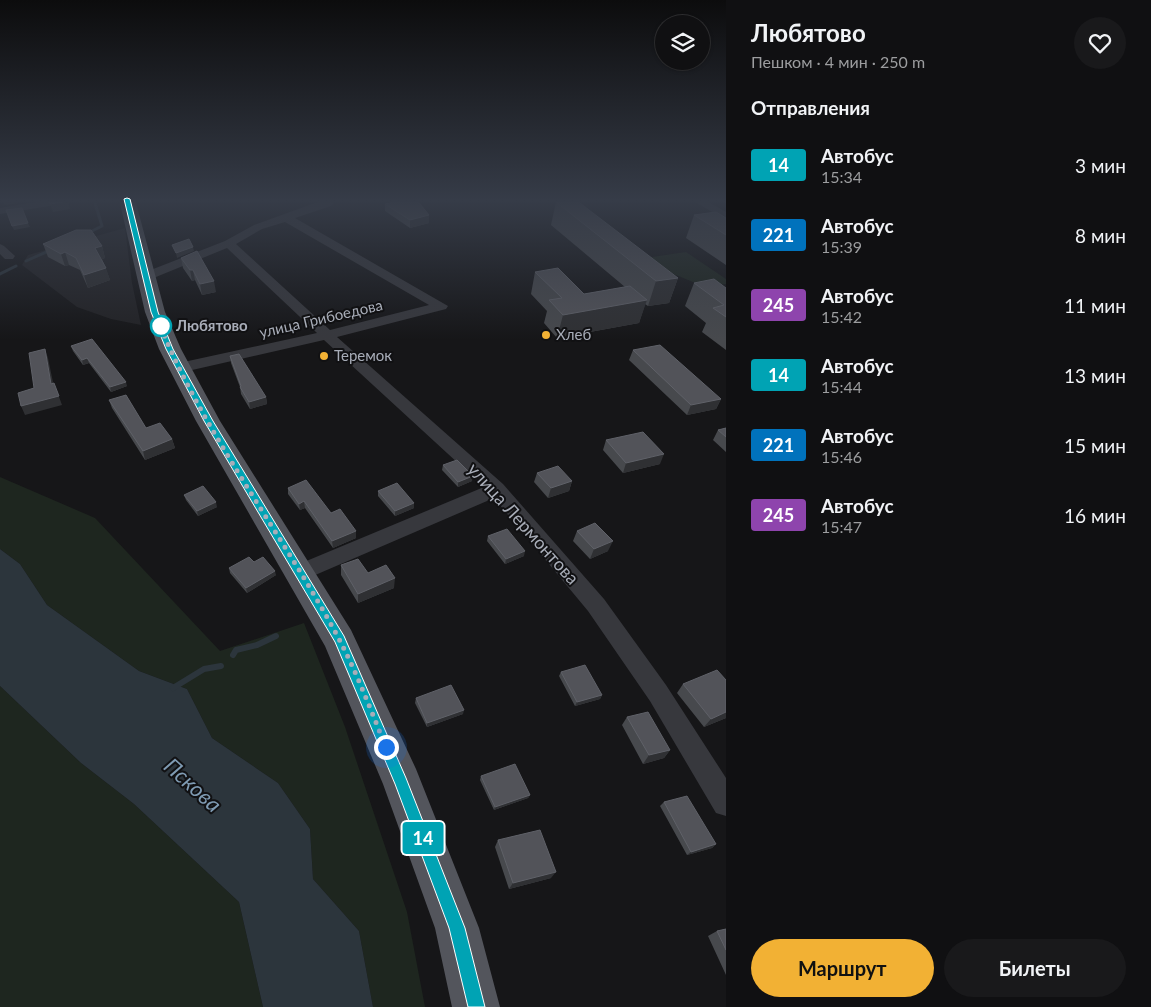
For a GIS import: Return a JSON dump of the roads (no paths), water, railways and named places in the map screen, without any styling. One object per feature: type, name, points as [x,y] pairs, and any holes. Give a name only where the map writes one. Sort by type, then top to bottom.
[{"type":"main road","points":[[139,246],[155,312],[179,368],[208,421],[340,640],[402,783],[457,928],[476,1007]]},
{"type":"street","points":[[147,276],[222,246]]},
{"type":"street","name":"улица Лермонтова","points":[[233,246],[327,336],[497,489],[596,605],[658,693],[726,803]]},
{"type":"street","name":"улица Грибоедова","points":[[179,368],[327,336],[442,306],[336,246]]},
{"type":"street","points":[[299,573],[497,489]]},
{"type":"water","name":"Пскова","points":[[0,549],[20,564],[47,605],[139,671],[187,689],[212,738],[278,783],[310,829],[313,879],[359,931],[373,1007],[263,1007],[239,902],[134,804],[81,763],[0,686]]},
{"type":"waterway","points":[[26,261],[51,250]]},
{"type":"waterway","points":[[0,274],[16,266]]},
{"type":"waterway","points":[[233,655],[236,650],[257,645],[276,636]]},
{"type":"waterway","points":[[173,688],[204,669],[221,666]]},
{"type":"place","name":"Любятово","points":[[161,326]]},
{"type":"place","name":"Хлеб","points":[[546,335]]},
{"type":"place","name":"Теремок","points":[[324,356]]}]
